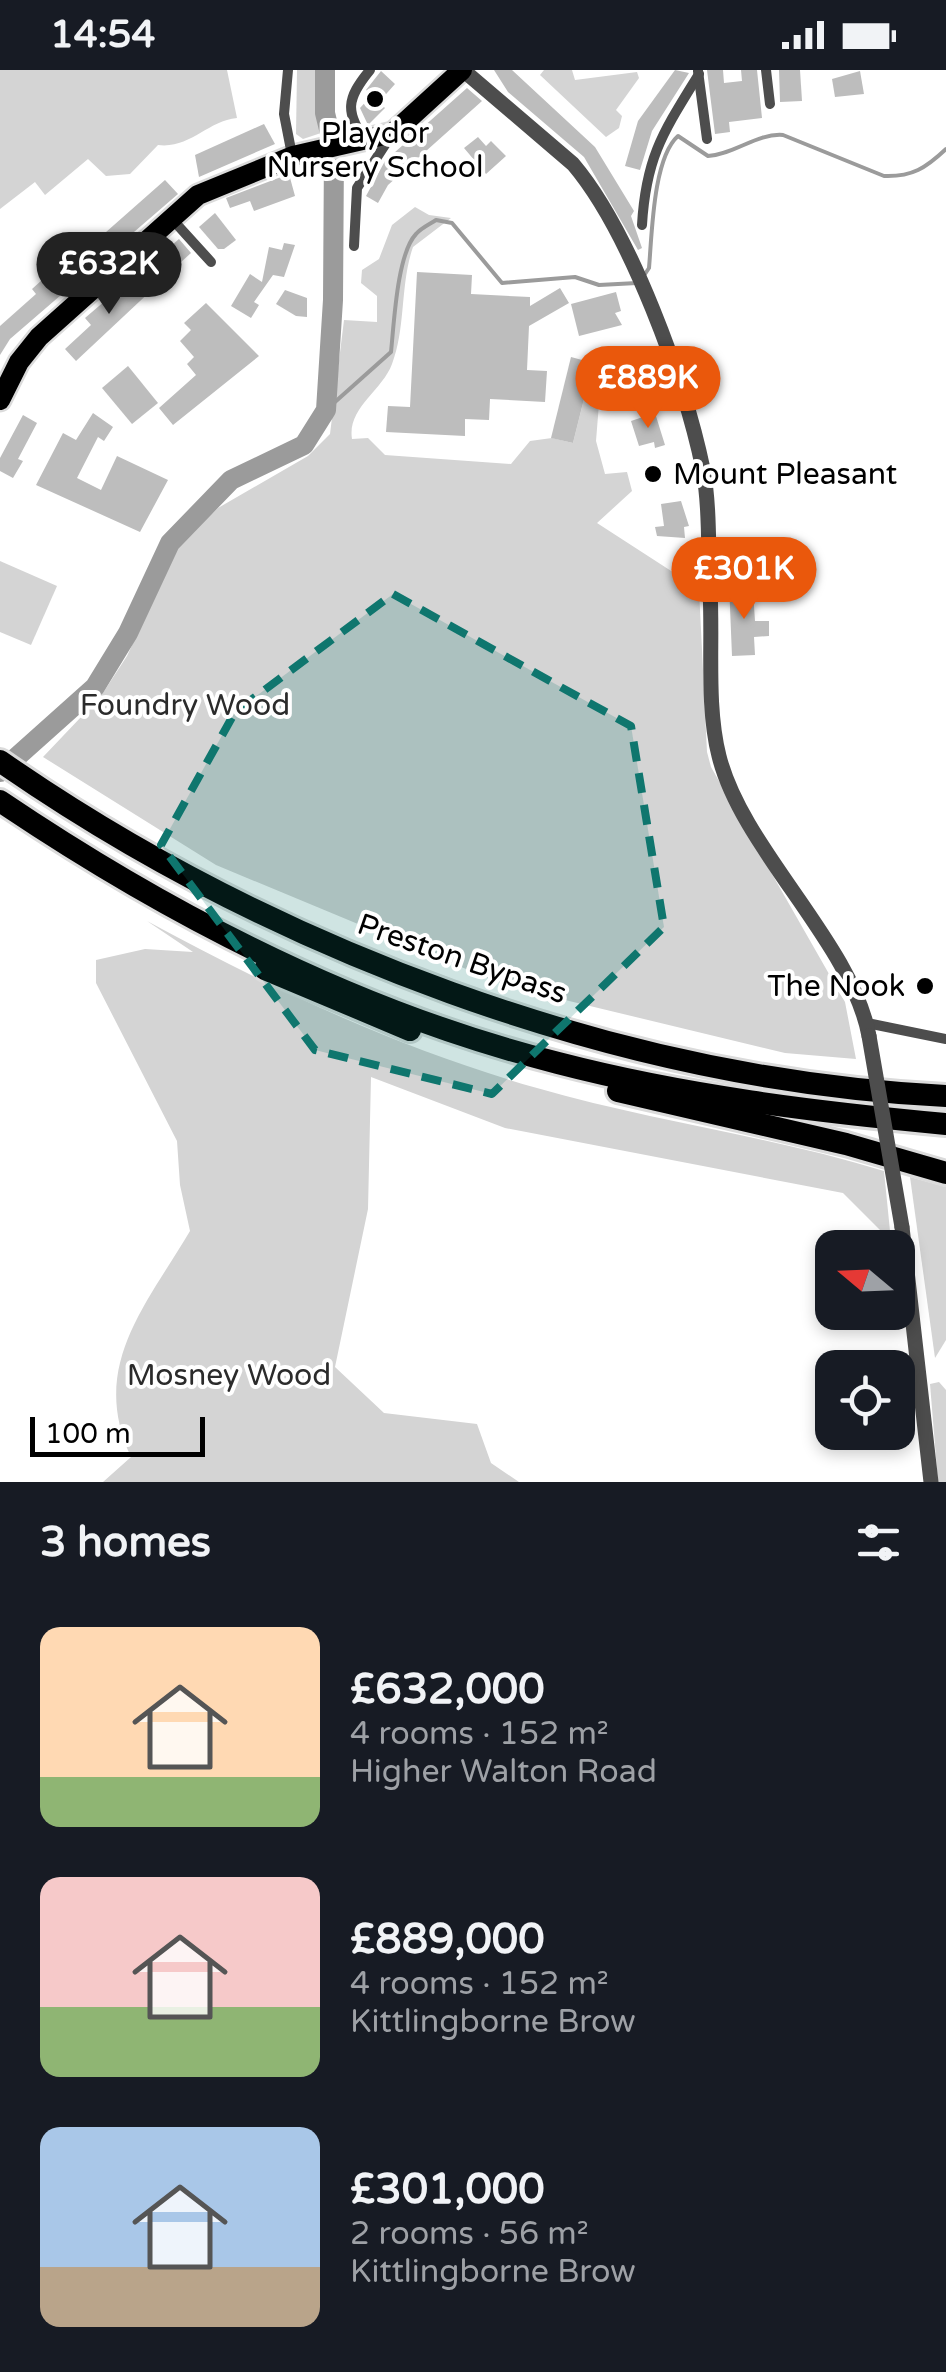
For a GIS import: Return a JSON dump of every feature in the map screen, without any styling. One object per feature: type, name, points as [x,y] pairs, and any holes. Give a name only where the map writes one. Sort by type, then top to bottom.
[{"type":"highway","name":"Preston Bypass","points":[[0,761],[50,796],[228,899],[462,997],[624,1045],[755,1072],[946,1096]]},
{"type":"highway","points":[[0,801],[215,930],[363,996],[558,1063],[712,1096],[946,1124]]},
{"type":"highway","points":[[76,850],[170,924],[382,1020],[560,1078],[846,1144],[946,1173]]},
{"type":"main road","points":[[0,400],[19,362],[40,337],[198,196],[292,156],[393,134],[462,70]]},
{"type":"street","points":[[288,70],[284,114],[292,156]]},
{"type":"street","points":[[363,143],[351,120],[350,101],[370,70]]},
{"type":"street","points":[[462,70],[587,180],[637,276],[703,470],[718,756],[746,814],[847,980],[868,1030],[902,1227],[932,1482]]},
{"type":"street","points":[[766,70],[770,104]]},
{"type":"street","points":[[698,72],[707,139]]},
{"type":"street","points":[[642,225],[650,163],[659,137],[698,72]]},
{"type":"street","points":[[354,246],[357,188],[393,134]]},
{"type":"street","points":[[172,219],[210,262]]},
{"type":"street","points":[[868,1030],[946,1040]]},
{"type":"highlighted area","points":[[393,594],[631,726],[664,927],[492,1094],[315,1050],[161,845],[235,712]]},
{"type":"green space","points":[[0,70],[227,70],[237,118],[180,143],[158,145],[130,174],[106,176],[88,159],[45,195],[35,182],[0,209]]},
{"type":"green space","points":[[297,70],[315,70],[321,133],[303,139],[296,134]]},
{"type":"green space","points":[[544,70],[572,70],[575,80],[637,72],[639,78],[616,110],[622,116],[619,128],[606,137],[540,75]]},
{"type":"green space","name":"Foundry Wood","points":[[415,207],[429,215],[451,218],[413,247],[392,364],[355,418],[352,439],[368,438],[385,455],[511,464],[530,441],[552,438],[573,443],[593,363],[602,366],[596,441],[605,474],[627,472],[632,491],[597,523],[699,589],[711,767],[845,1002],[856,1059],[785,1053],[507,986],[216,865],[43,757],[101,696],[127,656],[179,545],[218,508],[308,456],[330,434],[344,320],[377,322],[377,296],[361,283],[362,270],[379,259],[392,225]]},
{"type":"green space","points":[[0,561],[57,586],[31,645],[0,632]]},
{"type":"green space","name":"Mosney Wood","points":[[147,921],[338,1015],[486,1072],[580,1100],[884,1171],[890,1230],[880,1230],[843,1193],[505,1128],[371,1077],[368,1209],[335,1367],[384,1413],[477,1424],[491,1463],[519,1482],[103,1482],[131,1457],[120,1425],[116,1394],[119,1366],[128,1339],[140,1312],[190,1231],[180,1185],[177,1141],[96,983],[96,960],[145,949],[193,952]]},
{"type":"green space","points":[[910,1177],[946,1187],[946,1340],[935,1358]]},
{"type":"green space","points":[[939,1382],[946,1390],[946,1482],[938,1482],[930,1384]]},
{"type":"building","points":[[494,70],[512,70],[595,147],[634,211],[631,216],[642,248],[638,250],[584,157],[508,92]]},
{"type":"building","points":[[675,70],[689,73],[652,131],[640,170],[625,166],[638,121]]},
{"type":"building","points":[[707,70],[723,70],[724,83],[742,81],[741,70],[757,70],[762,118],[729,122],[730,132],[715,134]]},
{"type":"building","points":[[779,70],[800,70],[802,101],[780,102]]},
{"type":"building","name":"Playdor Nursery School","points":[[381,71],[395,84],[379,102],[385,108],[368,125],[360,108],[372,95],[366,90]]},
{"type":"building","points":[[860,71],[864,94],[835,97],[832,79]]},
{"type":"building","points":[[467,88],[482,101],[388,185],[378,203],[366,196],[385,161]]},
{"type":"building","points":[[264,124],[275,144],[199,177],[195,155]]},
{"type":"building","points":[[478,137],[486,146],[491,141],[506,156],[486,174],[464,148]]},
{"type":"building","points":[[289,174],[295,196],[254,211],[250,201],[230,208],[226,198]]},
{"type":"building","points":[[165,180],[178,194],[10,339],[0,355],[0,326],[36,294],[32,289],[42,280],[46,285]]},
{"type":"building","points":[[215,213],[236,240],[224,249],[218,249],[199,227]]},
{"type":"building","points":[[179,239],[191,253],[170,272],[157,258]]},
{"type":"building","points":[[284,243],[295,245],[284,277],[273,275],[254,302],[259,305],[251,318],[231,306],[250,274],[262,282],[269,247],[282,250]]},
{"type":"building","points":[[417,272],[472,275],[471,294],[530,297],[530,306],[560,288],[569,303],[529,326],[527,370],[547,371],[545,402],[490,399],[489,420],[465,419],[465,436],[386,432],[388,406],[410,407]]},
{"type":"building","points":[[145,273],[156,286],[76,361],[65,349],[91,325],[85,318],[106,300],[112,306]]},
{"type":"building","points":[[285,290],[307,298],[307,317],[296,316],[276,304]]},
{"type":"building","points":[[616,292],[621,311],[615,313],[622,325],[579,336],[571,304]]},
{"type":"building","points":[[206,303],[259,356],[173,425],[159,408],[196,375],[187,364],[194,357],[180,341],[191,330],[184,323]]},
{"type":"building","points":[[571,357],[593,363],[573,443],[551,438]]},
{"type":"building","points":[[128,366],[158,403],[132,424],[102,388]]},
{"type":"building","points":[[93,413],[113,427],[104,441],[98,437],[77,478],[101,490],[117,456],[168,480],[140,532],[36,485],[63,433],[76,440]]},
{"type":"building","points":[[655,413],[665,445],[655,448],[654,442],[639,446],[631,421]]},
{"type":"building","points":[[23,415],[37,423],[18,459],[23,461],[13,478],[0,471],[0,458]]},
{"type":"building","points":[[681,501],[689,526],[684,527],[685,538],[657,536],[655,527],[664,526],[661,504]]},
{"type":"building","points":[[729,583],[740,583],[741,591],[753,591],[755,621],[769,621],[769,636],[754,637],[755,655],[732,656]]},
{"type":"waterway","points":[[0,772],[95,687],[128,633],[170,543],[231,480],[304,445],[326,410],[333,300],[334,150],[325,113],[325,70]]},
{"type":"waterway","points":[[643,277],[649,268],[663,161],[678,136],[708,156],[764,137],[783,135],[884,176],[918,170],[946,149]]},
{"type":"waterway","points":[[326,410],[391,352],[404,257],[416,234],[436,220],[452,223],[502,283],[575,277],[599,285],[637,283]]},
{"type":"place","name":"Playdor Nursery School","points":[[375,99]]},
{"type":"place","name":"Mount Pleasant","points":[[653,474]]},
{"type":"place","name":"The Nook","points":[[925,986]]}]
